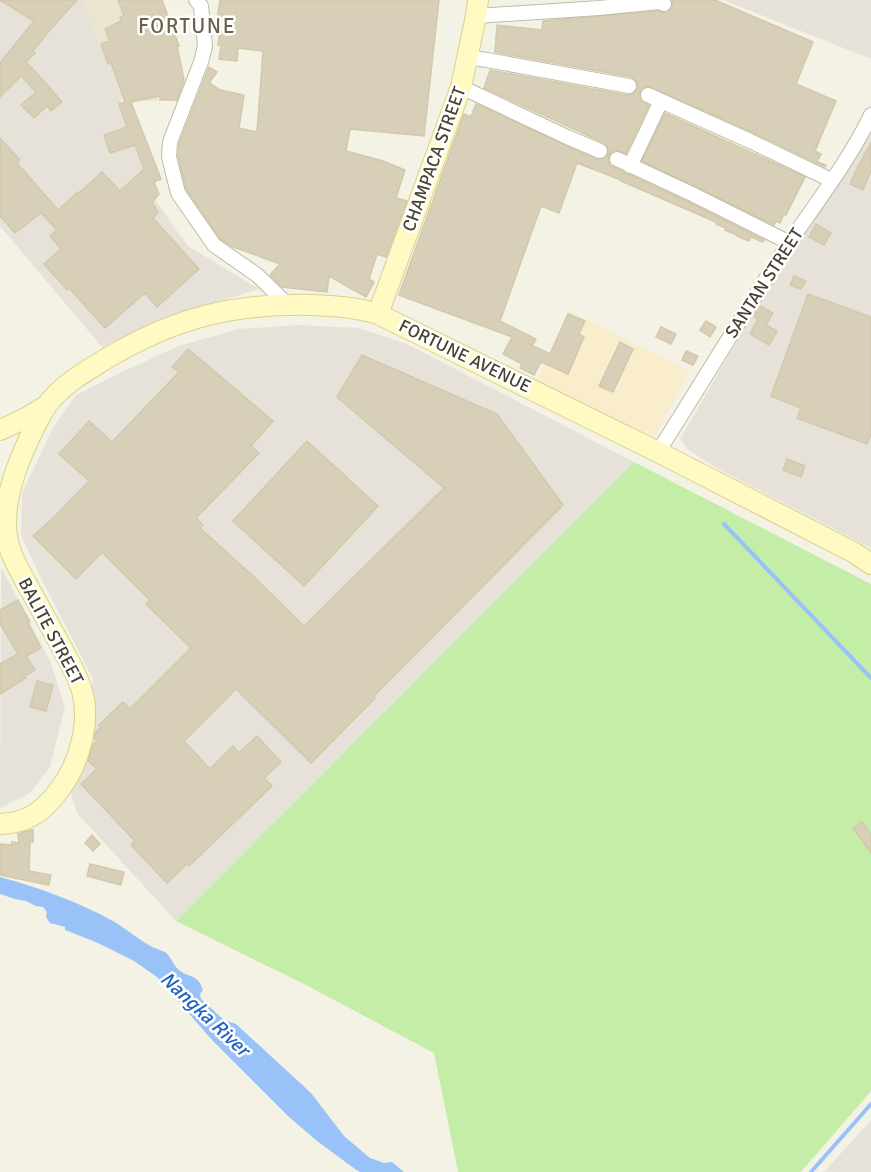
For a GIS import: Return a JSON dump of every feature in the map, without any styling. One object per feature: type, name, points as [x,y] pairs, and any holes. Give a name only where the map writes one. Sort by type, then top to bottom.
[{"type":"main road","name":"CHAMPACA STREET","points":[[378,314],[461,87],[477,8]]},
{"type":"main road","name":"FORTUNE AVENUE","points":[[46,406],[70,382],[121,350],[169,326],[192,318],[225,311],[288,305],[348,307],[378,314],[658,452],[830,540],[871,564]]},
{"type":"main road","points":[[0,430],[46,406]]},
{"type":"main road","name":"BALITE STREET","points":[[0,824],[18,822],[32,817],[51,801],[65,782],[75,762],[86,711],[82,690],[72,667],[17,567],[3,526],[10,488],[19,461],[46,406]]},
{"type":"street","points":[[196,0],[201,6],[205,46],[170,142],[169,157],[178,193],[214,245],[257,275],[288,305]]},
{"type":"street","points":[[477,8],[599,8],[659,2],[664,4]]},
{"type":"street","points":[[468,57],[629,86]]},
{"type":"street","points":[[461,87],[600,151]]},
{"type":"street","points":[[630,166],[655,98],[831,180]]},
{"type":"street","name":"SANTAN STREET","points":[[658,452],[865,129],[871,115]]},
{"type":"street","points":[[616,159],[790,243]]},
{"type":"shaded area","points":[[0,0],[83,0],[157,203],[188,246],[259,289],[159,320],[102,347],[0,226]]},
{"type":"shaded area","points":[[83,0],[136,0],[161,73],[158,101],[121,100]]},
{"type":"shaded area","points":[[723,0],[871,0],[871,59]]},
{"type":"shaded area","points":[[871,130],[871,548],[718,469],[687,449],[680,439],[760,301]]},
{"type":"shaded area","points":[[569,311],[689,371],[652,442],[534,384]]},
{"type":"shaded area","points":[[299,325],[358,328],[407,344],[634,462],[176,921],[77,813],[68,783],[85,731],[93,679],[21,535],[22,493],[54,426],[76,395],[179,346],[238,329]]},
{"type":"shaded area","points":[[1,567],[51,663],[65,708],[50,767],[30,793],[0,808]]},
{"type":"shaded area","points":[[871,1120],[871,1172],[824,1172]]},
{"type":"green space","points":[[634,462],[871,584],[871,1091],[801,1172],[458,1172],[434,1053],[306,985],[176,921]]},
{"type":"water","name":"Nangka River","points":[[0,877],[72,901],[113,921],[152,947],[165,952],[179,970],[199,981],[203,990],[200,994],[201,999],[224,1020],[236,1024],[311,1093],[344,1136],[370,1158],[384,1163],[392,1162],[404,1172],[360,1172],[355,1169],[288,1116],[212,1040],[157,977],[134,961],[65,930],[65,927],[50,923],[43,907],[0,894]]},
{"type":"building","points":[[0,0],[77,0],[49,31],[33,51],[35,53],[26,62],[62,102],[51,111],[47,106],[34,118],[21,105],[36,92],[21,76],[0,97],[0,63],[34,21]]},
{"type":"building","points":[[118,0],[162,0],[179,46],[177,46],[184,80],[177,100],[160,100],[160,96],[131,102],[161,179],[154,182],[159,194],[152,202],[158,212],[153,218],[199,269],[157,307],[145,293],[105,328],[44,264],[61,249],[50,236],[57,230],[41,213],[15,233],[0,216],[0,138],[20,160],[17,163],[58,210],[102,172],[120,191],[144,169],[135,145],[110,153],[104,135],[127,127],[119,104],[125,102],[111,63],[108,64],[101,44],[110,41],[105,29],[121,21],[120,17],[124,16]]},
{"type":"building","points":[[220,0],[439,0],[424,136],[350,129],[346,151],[383,161],[405,170],[396,198],[407,201],[386,257],[377,254],[369,279],[374,282],[366,297],[329,276],[327,292],[282,287],[270,275],[280,264],[231,246],[220,239],[186,189],[178,156],[179,144],[209,67],[217,72],[209,83],[220,90],[244,95],[239,128],[257,132],[263,51],[238,48],[237,61],[219,59],[221,21],[217,20]]},
{"type":"building","points":[[672,0],[715,0],[813,42],[796,84],[836,101],[815,151],[821,154],[817,162],[826,165],[825,167],[648,86],[642,88],[639,95],[641,101],[649,105],[626,153],[616,150],[611,152],[609,164],[764,240],[763,242],[751,237],[749,241],[737,236],[716,222],[577,163],[559,213],[541,206],[500,321],[536,339],[533,345],[527,343],[550,354],[568,314],[585,321],[579,334],[584,337],[568,374],[541,362],[534,375],[520,368],[522,364],[503,354],[512,337],[399,295],[464,114],[471,117],[476,104],[596,159],[605,158],[608,154],[604,143],[484,88],[490,70],[627,95],[633,94],[638,88],[637,82],[631,77],[495,52],[497,25],[542,30],[543,21],[658,11],[665,13],[672,8]]},
{"type":"building","points":[[665,113],[805,177],[780,223],[776,221],[774,225],[642,161]]},
{"type":"building","points":[[871,143],[871,171],[863,190],[850,184]]},
{"type":"building","points":[[816,224],[831,233],[824,245],[809,237]]},
{"type":"building","points":[[794,276],[806,281],[801,289],[790,285]]},
{"type":"building","points":[[808,294],[871,317],[871,434],[867,444],[797,418],[801,408],[771,396]]},
{"type":"building","points":[[760,306],[773,313],[766,325],[777,331],[769,345],[750,334],[758,319],[753,316]]},
{"type":"building","points":[[706,321],[716,327],[710,337],[700,330]]},
{"type":"building","points":[[661,327],[676,334],[671,344],[656,337]]},
{"type":"building","points":[[620,342],[633,349],[613,392],[599,386]]},
{"type":"building","points":[[188,349],[273,421],[251,446],[259,453],[196,518],[203,525],[200,528],[304,626],[444,488],[337,397],[362,355],[497,414],[563,505],[311,763],[236,689],[184,741],[210,769],[233,746],[239,753],[257,736],[281,762],[264,778],[272,786],[189,866],[187,864],[167,883],[131,845],[135,841],[81,784],[97,769],[88,761],[93,745],[97,741],[94,738],[101,727],[99,725],[123,702],[130,709],[191,648],[146,604],[150,600],[102,552],[76,579],[33,536],[89,481],[59,454],[89,421],[112,442],[179,372],[172,367]]},
{"type":"building","points":[[686,351],[698,356],[693,365],[682,360]]},
{"type":"building","points":[[307,441],[378,506],[304,586],[233,521]]},
{"type":"building","points":[[787,459],[805,466],[801,477],[783,470]]},
{"type":"building","points":[[18,600],[41,648],[26,656],[35,670],[0,694],[0,664],[18,654],[0,624],[0,610]]},
{"type":"building","points":[[37,681],[53,685],[46,711],[30,707]]},
{"type":"building","points":[[862,822],[871,835],[871,853],[853,828]]},
{"type":"building","points":[[33,830],[33,842],[30,842],[29,871],[51,875],[49,885],[0,875],[0,844],[19,843],[18,834]]},
{"type":"building","points":[[92,835],[100,844],[93,851],[85,843]]},
{"type":"building","points":[[90,864],[124,872],[121,885],[87,876]]},
{"type":"waterway","points":[[724,524],[871,678]]},
{"type":"waterway","points":[[811,1172],[871,1104]]},
{"type":"district","name":"FORTUNE","points":[[187,26]]}]
